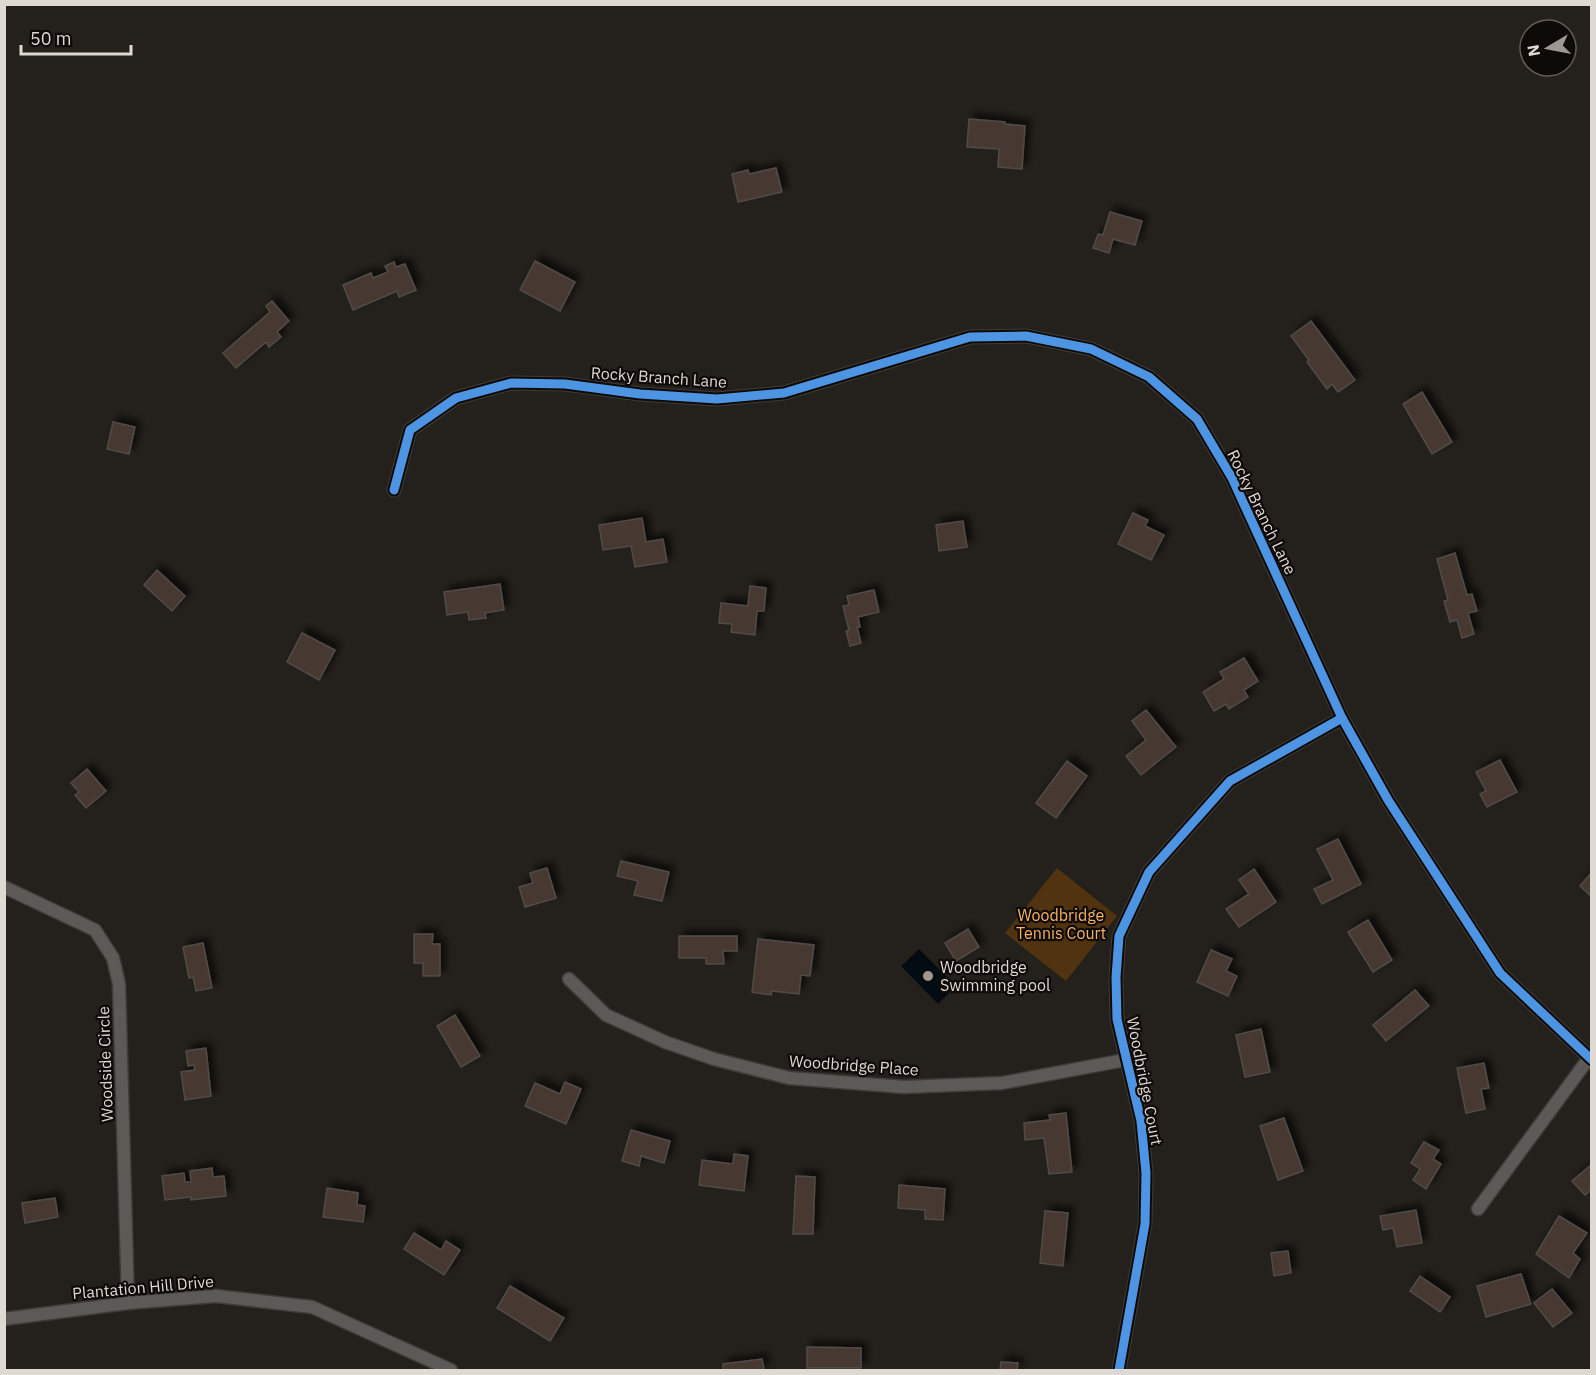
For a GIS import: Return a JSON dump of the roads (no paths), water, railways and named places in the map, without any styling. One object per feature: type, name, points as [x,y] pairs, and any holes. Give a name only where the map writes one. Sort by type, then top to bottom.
[{"type":"street","name":"Rocky Branch Lane","points":[[394,490],[410,430],[456,398],[511,383],[566,384],[640,394],[717,399],[784,393],[970,337],[1026,336],[1091,349],[1149,377],[1197,419],[1232,478],[1342,718],[1388,800],[1500,973],[1590,1059]]},
{"type":"street","name":"Woodbridge Court","points":[[1119,1371],[1145,1224],[1146,1184],[1141,1121],[1117,1019],[1116,977],[1119,936],[1149,872],[1230,782],[1342,718]]},
{"type":"street","name":"Woodside Circle","points":[[4,887],[95,930],[113,958],[119,984],[128,1303]]},
{"type":"street","name":"Woodbridge Place","points":[[568,978],[606,1015],[655,1037],[714,1059],[789,1078],[904,1087],[1002,1083],[1125,1060]]},
{"type":"street","points":[[1478,1209],[1590,1059]]},
{"type":"street","name":"Plantation Hill Drive","points":[[4,1319],[128,1303],[216,1296],[312,1307],[451,1371]]},
{"type":"place","name":"Woodbridge Swimming pool","points":[[928,976]]},
{"type":"park label","name":"Woodbridge Tennis Court","points":[[1061,924]]}]
